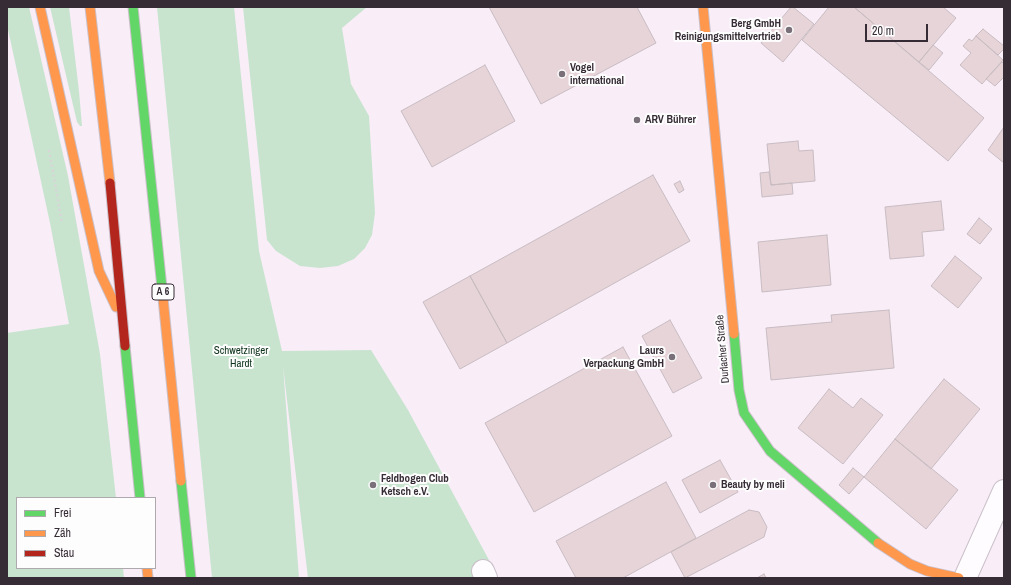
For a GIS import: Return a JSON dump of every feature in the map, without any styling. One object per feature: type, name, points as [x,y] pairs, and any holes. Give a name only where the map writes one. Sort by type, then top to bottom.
[{"type":"main road","points":[[40,7],[100,271],[122,321]]},
{"type":"main road","points":[[90,7],[113,206],[122,321],[140,497]]},
{"type":"main road","name":"A 6","points":[[133,7],[191,578]]},
{"type":"main road","name":"Durlacher Straße","points":[[703,7],[739,390],[744,412],[770,451],[886,549],[910,564],[927,571],[959,578]]},
{"type":"street","points":[[965,578],[1004,491]]},
{"type":"green space","points":[[7,7],[29,7],[68,176],[100,354],[116,497],[16,497],[16,569],[123,569],[124,578],[7,578],[7,333],[69,324],[50,223],[7,25]]},
{"type":"green space","points":[[50,7],[69,7],[82,126],[80,126],[77,122]]},
{"type":"green space","name":"Schwetzinger Hardt","points":[[157,7],[234,7],[259,251],[282,351],[371,350],[408,410],[489,560],[478,578],[308,578],[283,366],[299,578],[212,578]]},
{"type":"green space","points":[[243,7],[367,7],[342,28],[351,84],[369,116],[375,213],[372,235],[365,248],[354,259],[338,266],[320,268],[300,266],[276,251],[267,240]]},
{"type":"building","name":"Vogel international","points":[[489,7],[637,7],[656,43],[541,104]]},
{"type":"building","points":[[791,7],[814,24],[783,62],[761,43]]},
{"type":"building","points":[[829,7],[854,7],[984,118],[948,161],[802,40]]},
{"type":"building","points":[[854,7],[943,7],[956,18],[919,62]]},
{"type":"building","points":[[983,29],[1004,46],[1004,49],[998,55],[976,36]]},
{"type":"building","points":[[976,36],[1003,60],[982,84],[960,65],[971,53],[963,46],[969,39],[972,41]]},
{"type":"building","points":[[933,45],[943,53],[929,70],[919,62]]},
{"type":"building","points":[[1002,62],[1004,64],[1004,77],[995,86],[986,79]]},
{"type":"building","points":[[485,65],[515,121],[432,167],[401,111]]},
{"type":"building","points":[[1004,127],[1004,163],[988,150]]},
{"type":"building","points":[[798,141],[799,151],[813,150],[815,181],[771,185],[767,144]]},
{"type":"building","points":[[769,172],[771,185],[792,183],[793,194],[762,197],[760,173]]},
{"type":"building","points":[[653,175],[690,241],[507,343],[470,276]]},
{"type":"building","points":[[680,181],[684,190],[679,193],[674,184]]},
{"type":"building","points":[[941,201],[944,230],[922,232],[924,256],[890,259],[885,207]]},
{"type":"building","points":[[979,218],[992,229],[980,244],[967,234]]},
{"type":"building","points":[[827,235],[831,285],[762,292],[758,242]]},
{"type":"building","points":[[955,256],[982,278],[958,308],[931,286]]},
{"type":"building","points":[[470,276],[507,343],[460,369],[423,302]]},
{"type":"building","points":[[889,310],[894,368],[771,380],[766,328],[832,322],[831,315]]},
{"type":"building","name":"Laurs Verpackung GmbH","points":[[670,320],[702,378],[673,393],[642,336]]},
{"type":"building","points":[[623,347],[672,436],[534,512],[485,423]]},
{"type":"building","points":[[944,379],[980,409],[931,469],[895,439]]},
{"type":"building","points":[[829,389],[853,408],[861,398],[883,415],[843,464],[798,428]]},
{"type":"building","points":[[895,439],[958,490],[926,529],[864,477]]},
{"type":"building","points":[[720,460],[738,492],[700,513],[682,480]]},
{"type":"building","points":[[853,468],[864,477],[849,494],[839,485]]},
{"type":"building","points":[[666,482],[696,538],[623,578],[576,578],[556,541]]},
{"type":"building","points":[[749,510],[759,512],[767,527],[764,537],[685,578],[671,552]]},
{"type":"building","points":[[764,574],[766,578],[757,578]]},
{"type":"traffic: fast","points":[[133,7],[162,288]]},
{"type":"traffic: fast","points":[[734,334],[739,390],[744,413],[770,451],[878,543]]},
{"type":"traffic: fast","points":[[125,346],[140,497]]},
{"type":"traffic: fast","points":[[181,481],[191,578]]},
{"type":"traffic: slow","points":[[40,7],[99,271],[116,307]]},
{"type":"traffic: slow","points":[[90,7],[110,183]]},
{"type":"traffic: slow","points":[[703,7],[734,334]]},
{"type":"traffic: slow","points":[[162,288],[181,481]]},
{"type":"traffic: slow","points":[[878,543],[910,564],[927,571],[959,578]]},
{"type":"traffic: slow","points":[[147,569],[148,578]]},
{"type":"traffic: jam","points":[[110,183],[125,346]]},
{"type":"place","name":"Berg GmbH Reinigungsmittelvertrieb","points":[[789,30]]},
{"type":"place","name":"Vogel international","points":[[562,74]]},
{"type":"place","name":"ARV Bührer","points":[[637,120]]},
{"type":"place","name":"Laurs Verpackung GmbH","points":[[672,357]]},
{"type":"place","name":"Feldbogen Club Ketsch e.V.","points":[[373,485]]},
{"type":"place","name":"Beauty by meli","points":[[713,485]]}]
